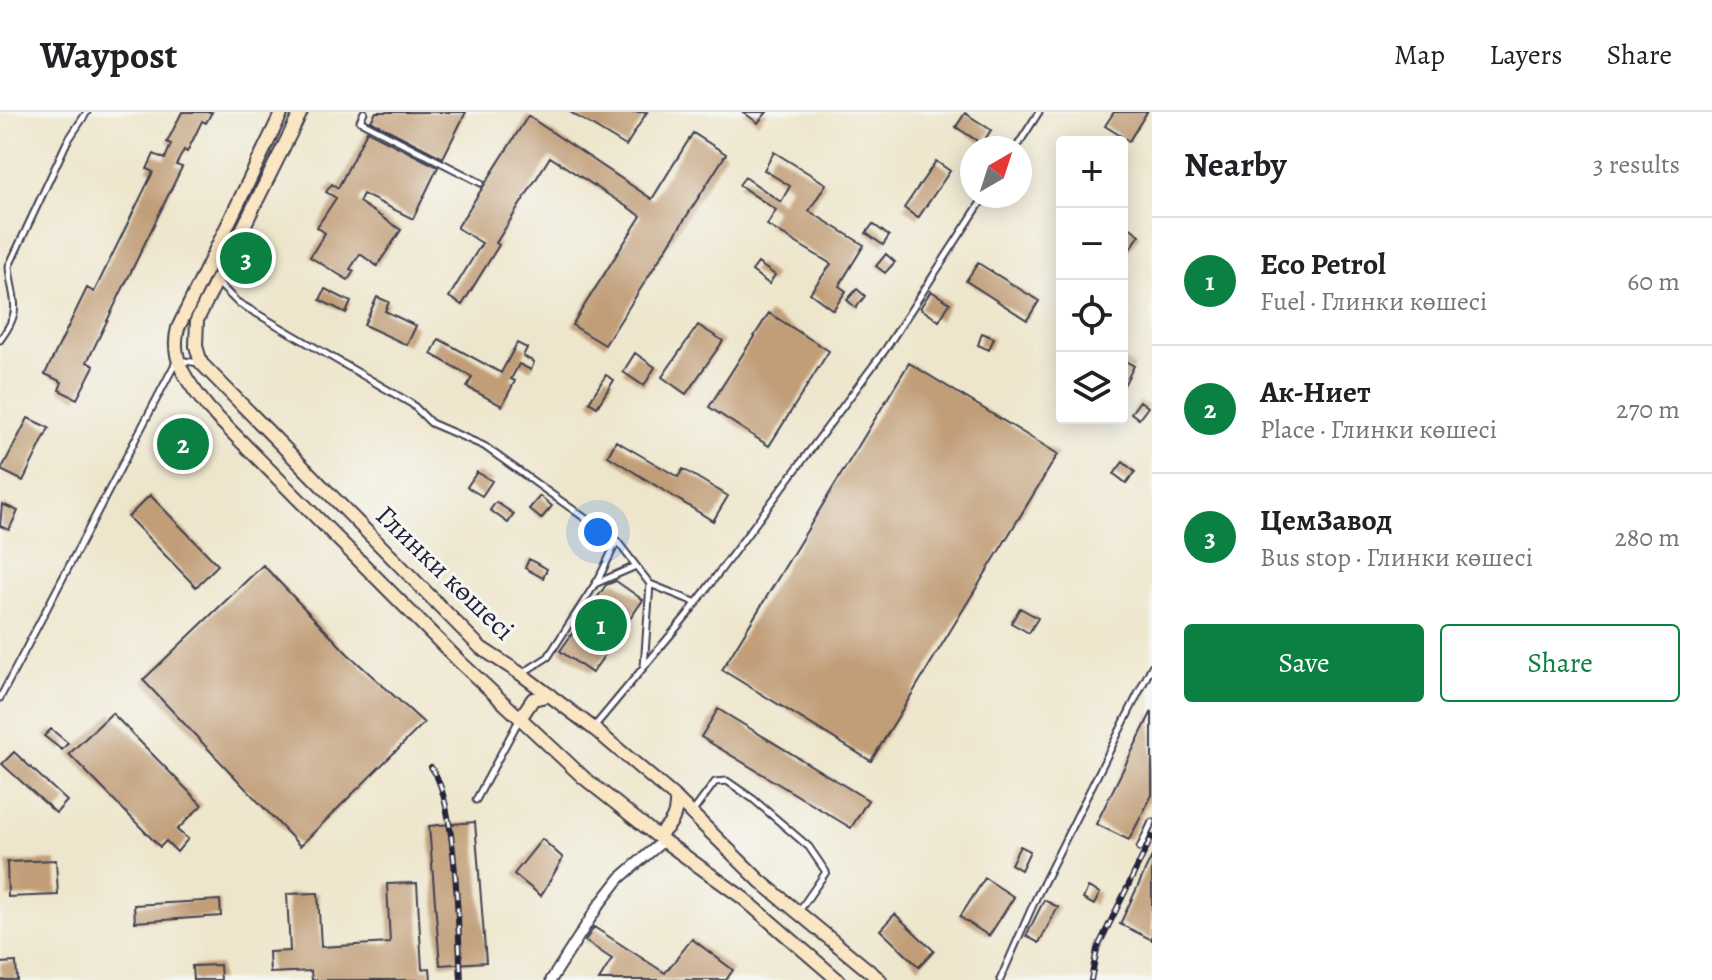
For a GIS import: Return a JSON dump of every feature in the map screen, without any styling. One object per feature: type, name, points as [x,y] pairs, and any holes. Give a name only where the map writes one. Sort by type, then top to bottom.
[{"type":"main road","points":[[177,360],[175,341],[178,328],[282,112]]},
{"type":"main road","points":[[201,363],[196,346],[197,320],[301,112]]},
{"type":"main road","name":"Глинки көшесі","points":[[177,360],[186,380],[209,409],[459,661],[583,777],[660,839],[743,898],[838,980]]},
{"type":"main road","name":"Глинки көшесі","points":[[201,363],[481,648],[593,728],[676,798],[760,881],[880,980]]},
{"type":"main road","points":[[521,717],[533,699],[550,695]]},
{"type":"main road","points":[[660,839],[673,821],[677,810],[676,798]]},
{"type":"street","points":[[551,980],[599,905],[620,878],[660,839]]},
{"type":"lane","points":[[0,340],[11,326],[15,311],[15,287],[9,266],[67,142],[87,112]]},
{"type":"lane","points":[[364,112],[360,121],[481,183]]},
{"type":"lane","points":[[1024,136],[1039,112]]},
{"type":"lane","points":[[593,728],[697,603],[885,350],[977,208]]},
{"type":"lane","points":[[217,281],[237,302],[412,404],[431,423],[484,446],[617,541],[650,584],[697,603]]},
{"type":"lane","points":[[0,698],[177,360],[201,363]]},
{"type":"lane","points":[[521,674],[548,657],[596,583],[617,541]]},
{"type":"lane","points":[[596,583],[636,566]]},
{"type":"lane","points":[[644,667],[650,584]]},
{"type":"lane","points":[[1000,980],[1036,898],[1152,666]]},
{"type":"lane","points":[[476,800],[521,717]]},
{"type":"lane","points":[[691,813],[715,782],[727,781],[809,847],[826,872],[798,912]]},
{"type":"lane","points":[[1140,848],[1152,822]]},
{"type":"building","points":[[182,112],[212,112],[206,123],[202,121],[187,152],[184,150],[176,165],[182,167],[87,362],[94,366],[77,399],[59,390],[62,382],[45,374],[87,288],[94,292],[153,172],[147,169],[154,154],[165,159],[171,144],[167,142]]},
{"type":"building","points":[[376,112],[466,112],[443,158],[371,121]]},
{"type":"building","points":[[570,112],[647,112],[626,146]]},
{"type":"building","points":[[743,112],[767,112],[758,123]]},
{"type":"building","points":[[1114,112],[1147,112],[1129,141],[1128,136],[1121,136],[1105,126]]},
{"type":"building","points":[[965,113],[991,130],[987,136],[970,136],[956,127]]},
{"type":"building","points":[[528,116],[652,199],[693,133],[726,154],[605,345],[572,325],[641,216],[550,157],[496,243],[499,245],[462,305],[449,297],[482,243],[457,228]]},
{"type":"building","points":[[367,131],[438,167],[413,219],[363,194],[359,202],[401,230],[377,266],[360,254],[350,269],[354,271],[348,280],[310,257],[325,233],[317,227],[336,198],[326,192],[332,184],[338,188]]},
{"type":"building","points":[[774,152],[826,184],[809,211],[864,245],[839,286],[846,291],[833,310],[810,293],[831,264],[767,225],[776,210],[739,185],[745,177],[781,202],[790,186],[764,170]]},
{"type":"building","points":[[936,161],[950,171],[918,218],[904,208]]},
{"type":"building","points":[[873,224],[889,236],[883,245],[866,233]]},
{"type":"building","points":[[1128,228],[1140,235],[1128,252]]},
{"type":"building","points":[[886,254],[895,262],[885,273],[876,266]]},
{"type":"building","points":[[758,263],[775,275],[769,284],[752,271]]},
{"type":"building","points":[[978,263],[1039,301],[1027,320],[966,281]]},
{"type":"building","points":[[325,289],[351,302],[346,313],[320,300]]},
{"type":"building","points":[[857,289],[865,296],[856,308],[847,300]]},
{"type":"building","points":[[931,291],[950,303],[939,321],[920,308]]},
{"type":"building","points":[[377,297],[389,302],[385,311],[416,326],[407,345],[364,325]]},
{"type":"building","points":[[769,313],[829,351],[769,446],[709,407]]},
{"type":"building","points":[[698,325],[723,341],[686,394],[662,377]]},
{"type":"building","points":[[982,333],[994,338],[989,350],[978,345]]},
{"type":"building","points":[[439,339],[501,373],[517,343],[527,348],[523,356],[534,362],[531,370],[519,364],[511,379],[515,381],[502,406],[467,387],[472,377],[431,354]]},
{"type":"building","points":[[635,353],[655,367],[644,386],[623,372]]},
{"type":"building","points":[[1128,362],[1134,366],[1128,378]]},
{"type":"building","points":[[909,363],[1058,454],[871,761],[722,670]]},
{"type":"building","points":[[606,375],[614,380],[597,407],[589,402]]},
{"type":"building","points":[[1140,401],[1148,407],[1139,419],[1131,413]]},
{"type":"building","points":[[28,418],[49,428],[23,481],[1,470]]},
{"type":"building","points":[[183,423],[204,441],[184,465],[163,446]]},
{"type":"building","points":[[616,441],[678,477],[683,469],[728,496],[713,521],[608,456]]},
{"type":"building","points":[[1123,462],[1135,472],[1126,483],[1114,474]]},
{"type":"building","points":[[477,472],[492,481],[482,496],[467,487]]},
{"type":"building","points":[[150,495],[218,565],[196,587],[128,517]]},
{"type":"building","points":[[540,496],[552,506],[541,519],[529,509]]},
{"type":"building","points":[[496,502],[514,514],[508,523],[490,510]]},
{"type":"building","points":[[2,504],[18,511],[9,530],[0,526]]},
{"type":"building","points":[[529,559],[547,569],[543,578],[525,568]]},
{"type":"building","points":[[263,565],[348,654],[424,723],[300,846],[143,680]]},
{"type":"building","points":[[616,581],[643,600],[592,673],[560,651],[606,585]]},
{"type":"building","points":[[1020,608],[1038,618],[1029,633],[1011,623]]},
{"type":"building","points":[[718,709],[868,800],[851,828],[701,737]]},
{"type":"building","points":[[1152,711],[1152,795],[1129,840],[1096,824]]},
{"type":"building","points":[[112,713],[202,805],[177,830],[188,839],[177,852],[166,841],[160,847],[69,754]]},
{"type":"building","points":[[51,729],[68,743],[62,750],[44,736]]},
{"type":"building","points":[[14,752],[67,801],[56,813],[2,764]]},
{"type":"building","points":[[475,822],[486,962],[440,965],[429,826]]},
{"type":"building","points":[[542,839],[563,858],[541,896],[514,874]]},
{"type":"building","points":[[1020,846],[1030,851],[1021,870],[1011,864]]},
{"type":"building","points":[[1152,856],[1152,940],[1120,924]]},
{"type":"building","points":[[56,860],[58,895],[8,897],[7,862]]},
{"type":"building","points":[[985,878],[1014,897],[989,936],[960,917]]},
{"type":"building","points":[[417,883],[422,969],[430,968],[431,980],[312,980],[311,971],[270,973],[269,952],[290,951],[287,894],[318,893],[321,947],[390,943],[387,884]]},
{"type":"building","points":[[1088,887],[1100,893],[1094,905],[1083,899]]},
{"type":"building","points":[[220,900],[221,916],[135,922],[134,905]]},
{"type":"building","points":[[1044,900],[1058,907],[1039,943],[1026,936]]},
{"type":"building","points":[[895,914],[934,951],[919,967],[880,930]]},
{"type":"building","points":[[594,927],[665,973],[692,939],[733,970],[726,980],[599,980],[612,959],[585,941]]},
{"type":"building","points":[[16,962],[17,980],[0,980],[0,963]]},
{"type":"building","points":[[220,965],[221,980],[193,980],[192,966]]},
{"type":"railway","points":[[431,767],[440,784],[451,836],[461,980]]},
{"type":"railway","points":[[1091,980],[1097,949],[1152,837]]},
{"type":"place","name":"ЦемЗавод","points":[[246,258]]},
{"type":"place","name":"Ак-Ниет","points":[[183,444]]},
{"type":"place","name":"Eco Petrol","points":[[601,625]]}]
